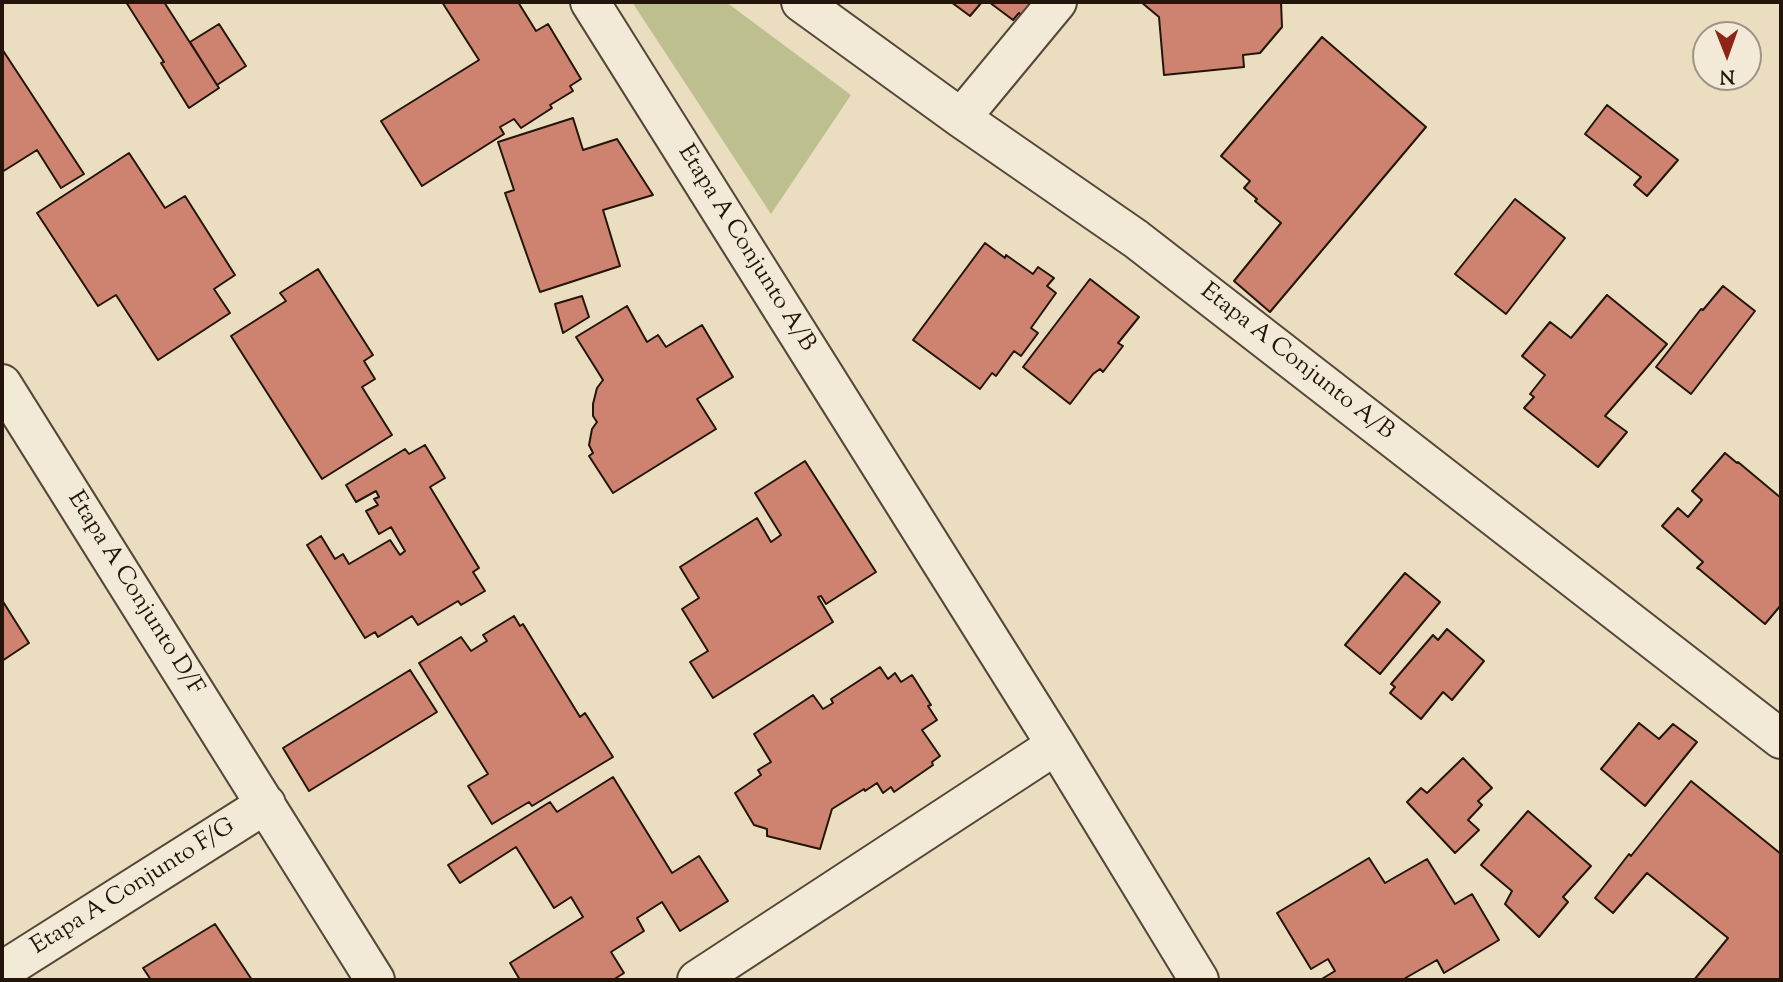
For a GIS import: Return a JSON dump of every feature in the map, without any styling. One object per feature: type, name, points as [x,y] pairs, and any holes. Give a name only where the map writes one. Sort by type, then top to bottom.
[{"type":"street","name":"Etapa A Conjunto A/B","points":[[590,2],[1056,745],[1199,980]]},
{"type":"street","name":"Etapa A Conjunto A/B","points":[[801,2],[961,118],[1136,239],[1781,739]]},
{"type":"street","points":[[961,118],[1057,2]]},
{"type":"street","name":"Etapa A Conjunto D/F","points":[[2,384],[375,980]]},
{"type":"street","points":[[697,980],[1056,745]]},
{"type":"street","name":"Etapa A Conjunto F/G","points":[[2,971],[266,804]]},
{"type":"green space","points":[[632,2],[726,2],[851,95],[771,214]]},
{"type":"building","points":[[126,2],[164,2],[219,88],[189,108]]},
{"type":"building","points":[[442,2],[518,2],[536,31],[548,24],[581,79],[570,86],[573,91],[550,105],[552,108],[521,128],[514,119],[500,127],[504,134],[422,186],[381,121],[479,60]]},
{"type":"building","points":[[951,2],[982,2],[970,16]]},
{"type":"building","points":[[989,2],[1048,2],[1032,23],[1019,13],[1013,20]]},
{"type":"building","points":[[1141,2],[1281,2],[1282,27],[1260,53],[1243,55],[1244,67],[1164,75],[1159,17]]},
{"type":"building","points":[[219,24],[246,66],[217,85],[190,42]]},
{"type":"building","points":[[1322,37],[1426,127],[1270,312],[1234,281],[1281,223],[1244,188],[1250,181],[1221,156]]},
{"type":"building","points":[[2,49],[84,174],[61,188],[37,150],[2,172]]},
{"type":"building","points":[[1607,105],[1678,160],[1647,196],[1634,185],[1641,177],[1585,134]]},
{"type":"building","points":[[573,118],[583,150],[617,139],[653,195],[603,210],[620,266],[540,292],[505,193],[514,190],[498,142]]},
{"type":"building","points":[[129,153],[165,208],[185,196],[235,275],[214,289],[230,313],[158,360],[116,295],[98,306],[37,213]]},
{"type":"building","points":[[1515,199],[1565,238],[1506,314],[1455,274]]},
{"type":"building","points":[[985,243],[1033,274],[1038,267],[1054,278],[1047,286],[1056,293],[1031,328],[1038,333],[1021,356],[1014,351],[996,376],[992,373],[980,389],[913,340]]},
{"type":"building","points":[[318,269],[373,355],[364,361],[375,379],[362,387],[392,435],[322,479],[231,336],[286,301],[280,293]]},
{"type":"building","points":[[1090,279],[1139,317],[1118,343],[1123,346],[1103,372],[1100,369],[1093,374],[1070,404],[1023,367]]},
{"type":"building","points":[[1723,286],[1755,311],[1691,394],[1656,367],[1701,309],[1703,310]]},
{"type":"building","points":[[1607,295],[1667,344],[1605,416],[1627,432],[1598,467],[1524,408],[1534,397],[1530,394],[1545,375],[1522,356],[1550,322],[1571,338]]},
{"type":"building","points":[[582,296],[589,317],[563,333],[555,304]]},
{"type":"building","points":[[627,306],[647,342],[658,335],[666,347],[702,325],[733,377],[697,399],[716,429],[613,493],[589,456],[593,453],[589,445],[592,429],[597,422],[593,416],[593,404],[597,388],[603,380],[576,337]]},
{"type":"building","points":[[425,445],[445,478],[430,487],[479,568],[473,572],[485,591],[461,605],[458,601],[418,625],[412,616],[378,637],[375,632],[365,638],[307,545],[321,536],[335,559],[343,554],[349,564],[390,540],[400,555],[405,551],[391,527],[379,534],[366,511],[378,505],[374,499],[379,497],[376,491],[356,502],[346,485],[405,449],[409,454]]},
{"type":"building","points":[[1725,453],[1781,498],[1781,605],[1765,624],[1697,568],[1703,562],[1662,526],[1678,508],[1688,517],[1702,500],[1692,491]]},
{"type":"building","points":[[805,461],[876,572],[826,604],[821,596],[818,597],[833,622],[713,698],[690,662],[708,651],[682,609],[699,598],[680,567],[757,518],[771,542],[781,535],[755,493]]},
{"type":"building","points":[[1405,573],[1440,602],[1380,674],[1345,645]]},
{"type":"building","points":[[2,600],[29,643],[2,661]]},
{"type":"building","points":[[514,616],[520,626],[523,624],[580,717],[585,713],[613,757],[532,806],[529,802],[492,824],[468,786],[488,774],[419,663],[461,637],[471,651],[487,641],[483,635]]},
{"type":"building","points":[[1447,629],[1484,661],[1452,700],[1443,692],[1421,719],[1390,693],[1395,687],[1391,684],[1433,635],[1438,640]]},
{"type":"building","points":[[880,667],[888,679],[895,673],[901,682],[912,675],[937,720],[922,730],[940,756],[932,762],[933,765],[894,792],[891,787],[883,793],[877,783],[832,809],[820,849],[767,836],[767,829],[754,825],[735,793],[761,775],[758,770],[771,762],[754,734],[813,695],[823,709],[833,703],[831,699]]},
{"type":"building","points":[[410,670],[437,712],[309,791],[283,748]]},
{"type":"building","points":[[1639,723],[1659,739],[1673,724],[1697,742],[1645,806],[1601,769]]},
{"type":"building","points":[[1463,758],[1492,788],[1478,801],[1482,805],[1468,820],[1479,830],[1455,853],[1407,802],[1421,788],[1427,793]]},
{"type":"building","points":[[613,777],[672,873],[699,856],[728,901],[680,931],[662,902],[637,918],[644,931],[611,952],[624,973],[613,980],[520,980],[510,963],[583,917],[571,897],[554,908],[516,847],[460,883],[448,865],[550,802],[557,812]]},
{"type":"building","points":[[1691,781],[1781,854],[1781,980],[1694,980],[1728,938],[1647,873],[1613,913],[1595,898]]},
{"type":"building","points":[[1528,811],[1591,866],[1563,897],[1568,902],[1539,937],[1505,904],[1512,891],[1481,865]]},
{"type":"building","points":[[1369,858],[1385,883],[1427,859],[1455,904],[1472,894],[1499,940],[1444,973],[1437,960],[1402,980],[1320,980],[1335,971],[1328,959],[1311,969],[1277,913]]},
{"type":"building","points":[[215,924],[252,980],[151,980],[143,968]]}]
